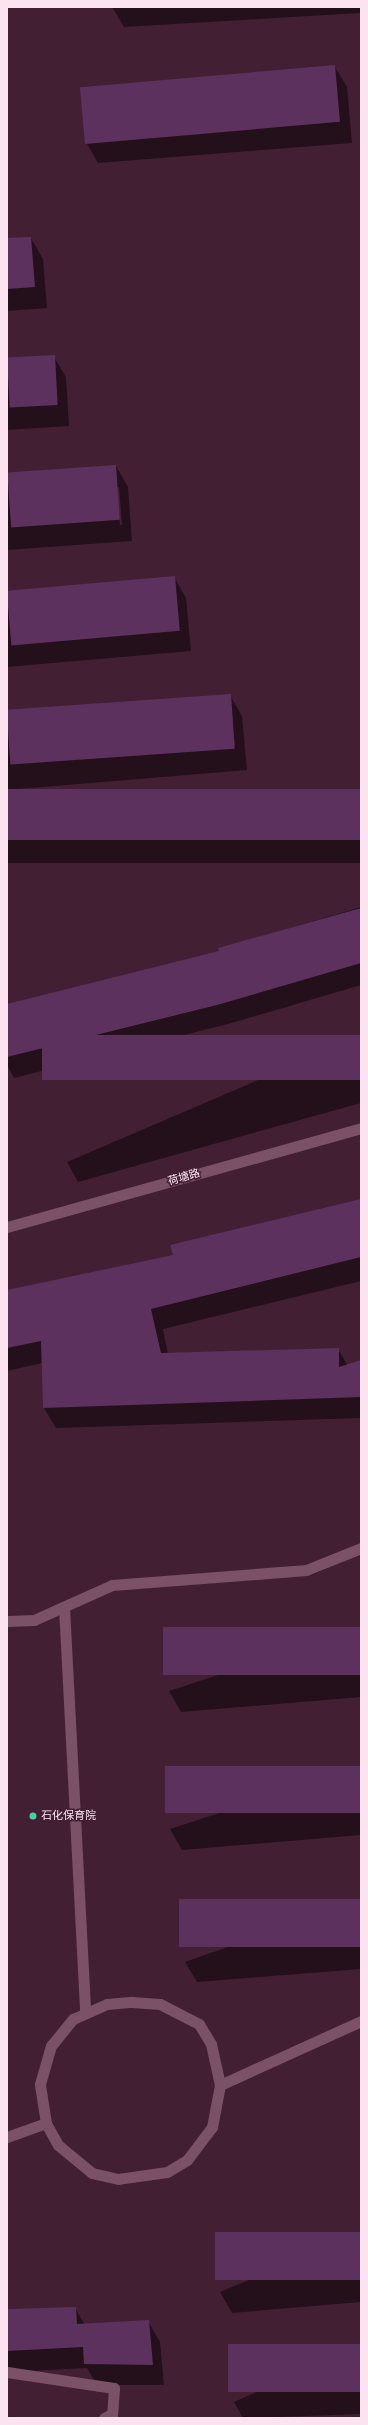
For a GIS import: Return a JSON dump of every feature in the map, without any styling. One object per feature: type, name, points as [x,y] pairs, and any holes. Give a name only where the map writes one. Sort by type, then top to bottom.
[{"type":"street","name":"荷塘路","points":[[7,1227],[361,1128]]},
{"type":"street","points":[[7,1622],[34,1620],[112,1585],[306,1570],[361,1548]]},
{"type":"street","points":[[64,1607],[85,2011]]},
{"type":"street","points":[[132,2002],[160,2004],[180,2012],[199,2024],[211,2044],[220,2085],[218,2110],[202,2142],[187,2160],[167,2172],[145,2178],[118,2179],[92,2173],[58,2145],[46,2123],[41,2103],[44,2064],[51,2046],[85,2011],[107,2004],[132,2002]]},
{"type":"street","points":[[220,2085],[361,2021]]},
{"type":"street","points":[[7,2137],[46,2123]]},
{"type":"street","points":[[7,2372],[114,2388],[112,2414],[104,2418]]},
{"type":"building","points":[[335,65],[340,122],[85,144],[80,87]]},
{"type":"building","points":[[31,237],[35,287],[7,289],[7,238]]},
{"type":"building","points":[[55,355],[58,405],[10,407],[7,358]]},
{"type":"building","points":[[116,465],[120,520],[11,527],[7,473]]},
{"type":"building","points":[[175,576],[180,631],[11,646],[7,591]]},
{"type":"building","points":[[231,694],[235,749],[10,765],[7,710]]},
{"type":"building","points":[[7,789],[361,789],[361,840],[7,840]]},
{"type":"building","points":[[361,908],[361,963],[217,1005],[7,1057],[7,1004],[219,951],[218,948]]},
{"type":"building","points":[[42,1035],[361,1035],[361,1080],[42,1080]]},
{"type":"building","points":[[361,1199],[361,1257],[151,1309],[161,1353],[339,1348],[339,1367],[361,1360],[361,1397],[43,1408],[41,1341],[7,1348],[7,1290],[173,1255],[170,1245]]},
{"type":"building","points":[[163,1627],[361,1627],[361,1675],[163,1675]]},
{"type":"building","points":[[165,1766],[361,1766],[361,1813],[165,1813]]},
{"type":"building","points":[[179,1899],[361,1899],[361,1947],[179,1947]]},
{"type":"building","points":[[215,2232],[361,2232],[361,2280],[215,2280]]},
{"type":"building","points":[[76,2307],[77,2324],[149,2320],[153,2365],[84,2364],[83,2347],[7,2351],[7,2309]]},
{"type":"building","points":[[228,2344],[361,2344],[361,2392],[228,2392]]},
{"type":"place","name":"石化保育院","points":[[33,1816]]}]
